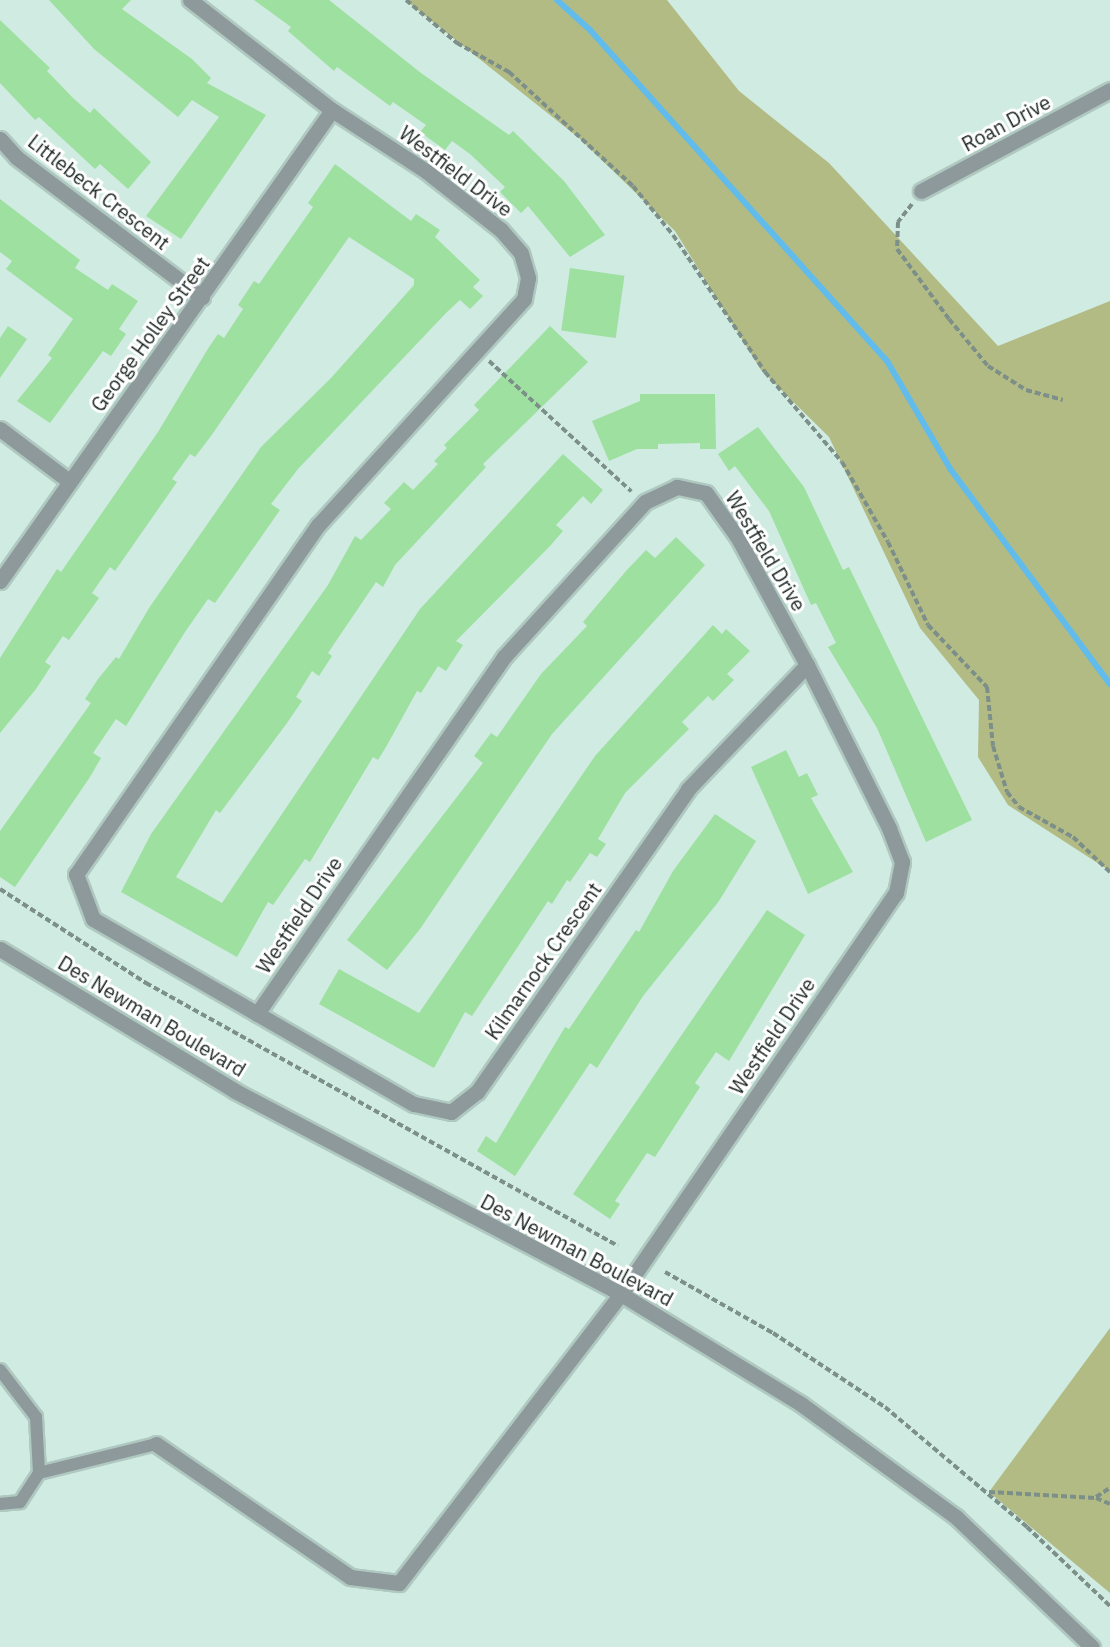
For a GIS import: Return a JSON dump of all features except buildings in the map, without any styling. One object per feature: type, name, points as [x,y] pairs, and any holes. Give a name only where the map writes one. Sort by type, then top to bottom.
[{"type":"street","name":"Westfield Drive","points":[[156,1444],[350,1577],[399,1583],[621,1294],[900,882],[902,862],[889,828],[807,665],[738,538],[706,492],[677,487],[645,502],[504,657],[257,1014],[93,919],[76,874],[318,525],[479,352],[524,299],[528,278],[521,253],[501,230],[426,171],[332,110],[190,0]]},
{"type":"street","name":"Roan Drive","points":[[921,191],[1110,90]]},
{"type":"street","name":"George Holley Street","points":[[0,581],[332,110]]},
{"type":"street","name":"Littlebeck Crescent","points":[[0,140],[16,157],[202,297]]},
{"type":"street","points":[[0,429],[69,481]]},
{"type":"street","name":"Kilmarnock Crescent","points":[[257,1014],[414,1104],[451,1112],[477,1092],[688,789],[807,665]]},
{"type":"street","name":"Des Newman Boulevard","points":[[0,949],[235,1091],[621,1294],[801,1404],[956,1517],[1092,1647]]},
{"type":"lane","points":[[0,1370],[36,1417],[39,1473],[20,1502],[0,1504]]},
{"type":"lane","points":[[39,1473],[156,1444]]},
{"type":"path","points":[[406,0],[458,43],[509,72],[633,186],[673,235],[765,372],[842,462],[888,542],[928,625],[987,687],[993,746],[1007,792],[1020,807],[1073,837],[1110,872]]},
{"type":"path","points":[[921,191],[898,222],[897,249],[988,366],[1026,390],[1063,400]]},
{"type":"path","points":[[479,352],[645,502]]},
{"type":"path","points":[[0,889],[146,983],[618,1246]]},
{"type":"path","points":[[665,1272],[773,1333],[885,1407],[1027,1527],[1110,1606]]},
{"type":"path","points":[[1096,1497],[1110,1488]]},
{"type":"path","points":[[989,1492],[1096,1497],[1110,1504]]},
{"type":"green space","points":[[405,0],[667,0],[739,91],[829,163],[998,346],[1110,301],[1110,871],[1008,805],[978,757],[979,700],[920,628],[829,437],[761,370],[675,231],[579,138]]},
{"type":"green space","points":[[1110,1328],[1110,1593],[989,1492]]},
{"type":"waterway","points":[[557,0],[590,30],[887,361],[951,470],[1110,684]]}]
